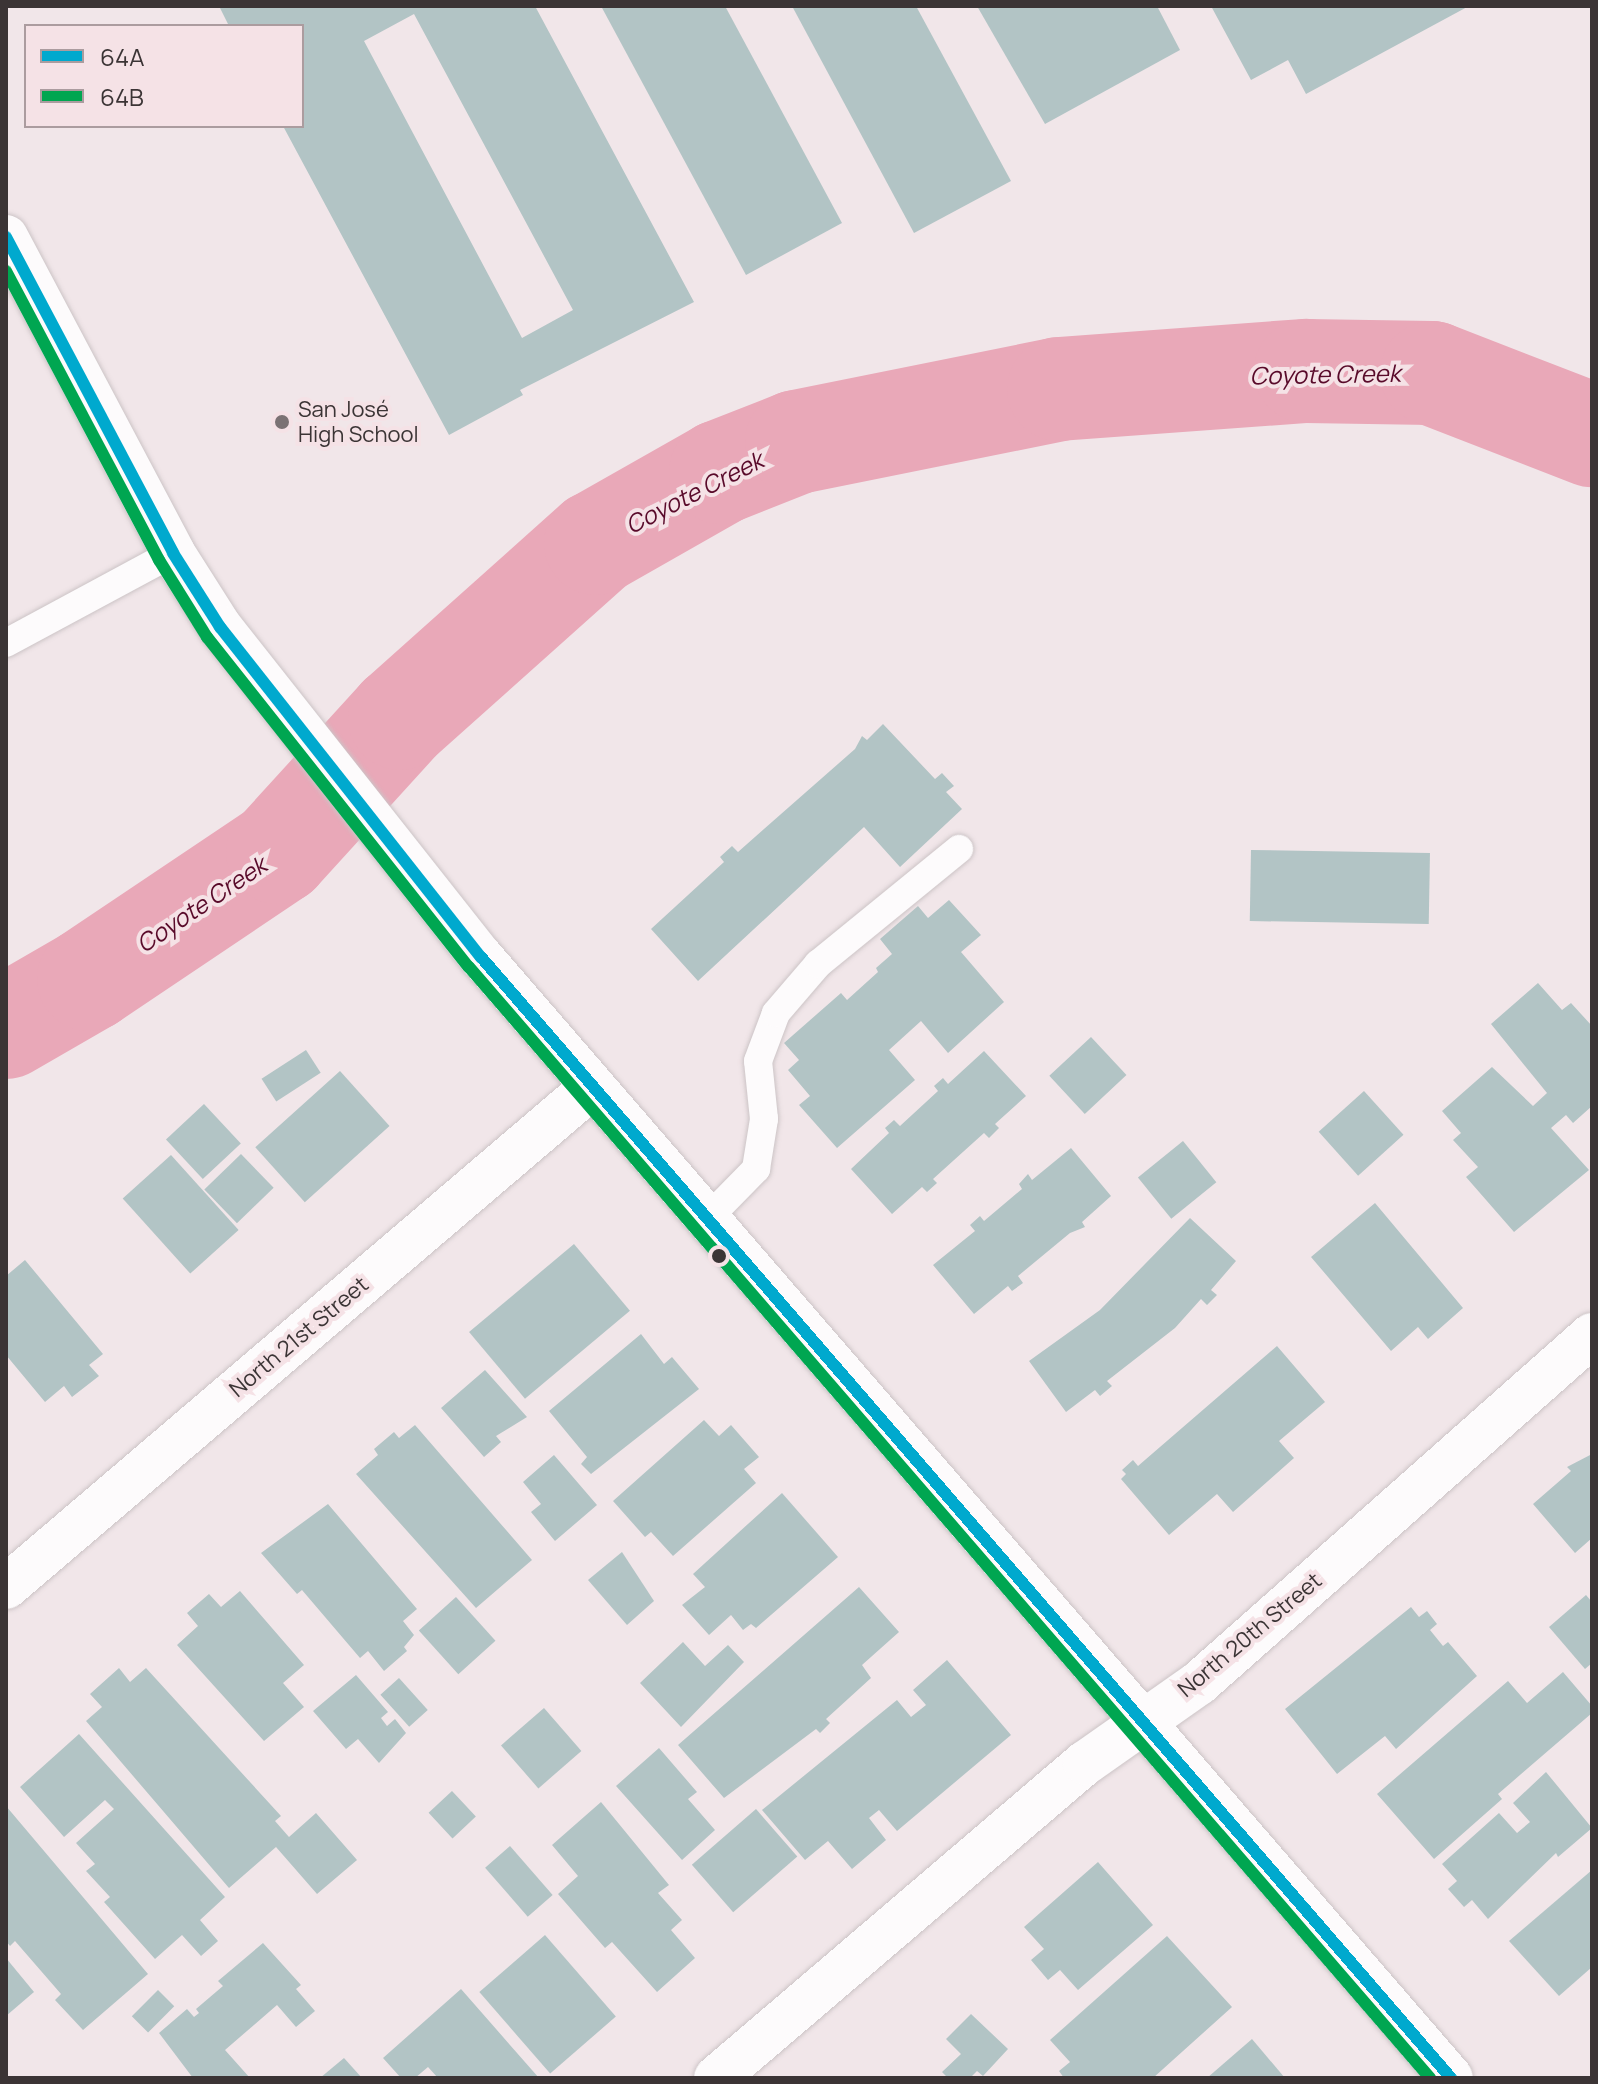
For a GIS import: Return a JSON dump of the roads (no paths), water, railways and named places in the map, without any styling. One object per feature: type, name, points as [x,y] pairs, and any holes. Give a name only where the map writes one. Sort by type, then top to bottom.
[{"type":"main road","points":[[6,237],[173,553],[220,627],[481,957],[1451,2078]]},
{"type":"main road","name":"North 21st Street","points":[[6,1587],[592,1087]]},
{"type":"main road","name":"North 20th Street","points":[[716,2078],[1085,1763],[1199,1683],[1592,1335]]},
{"type":"lane","points":[[6,643],[173,553]]},
{"type":"lane","points":[[708,1218],[756,1169],[764,1119],[758,1061],[776,1013],[818,964],[959,849]]},
{"type":"waterway","name":"Coyote Creek","points":[[6,1027],[89,979],[278,852],[400,718],[596,543],[721,472],[797,442],[1059,389],[1306,371],[1432,373],[1592,435]]},
{"type":"place","name":"San José High School","points":[[282,422]]}]
